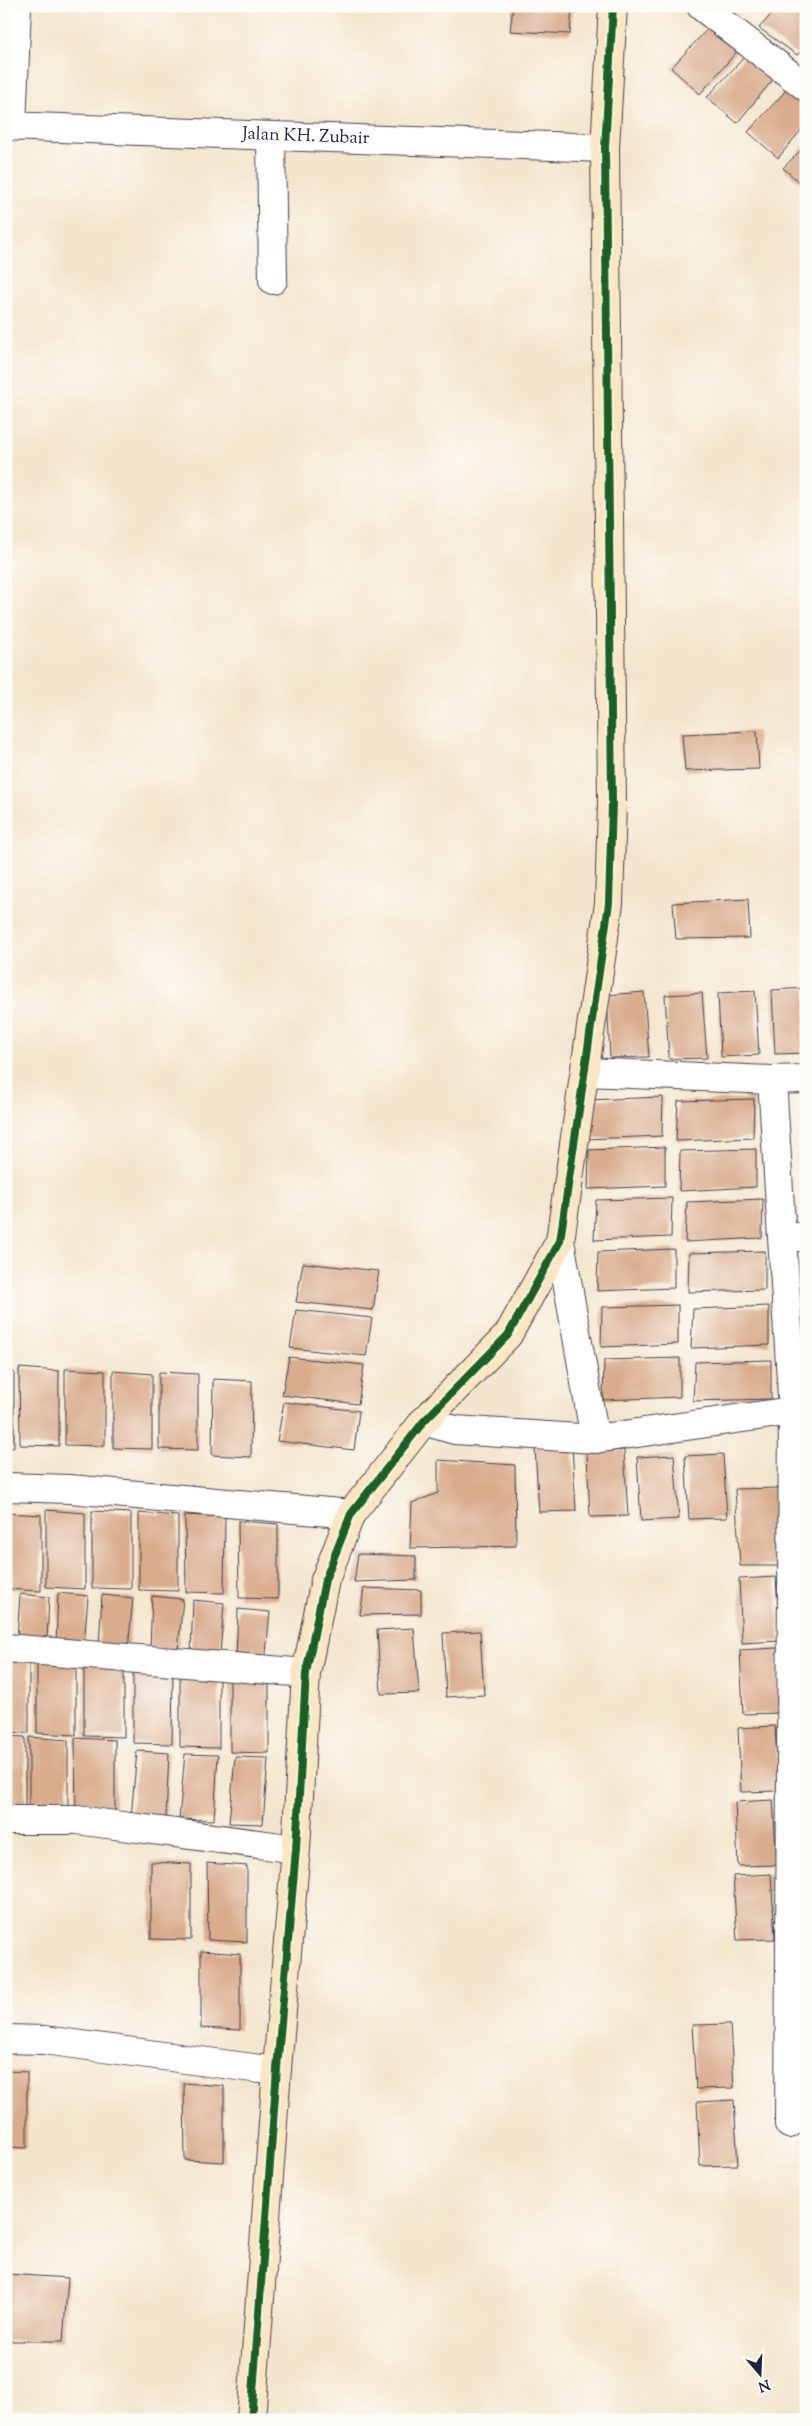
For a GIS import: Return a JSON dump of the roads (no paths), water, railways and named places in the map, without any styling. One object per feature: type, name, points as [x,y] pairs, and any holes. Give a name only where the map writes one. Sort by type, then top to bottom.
[{"type":"street","points":[[9,126],[17,6]]},
{"type":"street","points":[[595,1439],[560,1241],[609,903],[612,803],[605,148],[613,6]]},
{"type":"street","points":[[701,6],[806,87]]},
{"type":"street","name":"Jalan KH. Zubair","points":[[9,126],[605,148]]},
{"type":"street","points":[[271,137],[273,280]]},
{"type":"street","points":[[586,1072],[772,1080],[806,1078]]},
{"type":"street","points":[[772,1080],[794,1237],[800,1410],[798,2043],[789,2124]]},
{"type":"street","points":[[251,2420],[277,2069],[296,1849],[306,1673],[325,1580],[351,1514],[424,1421],[508,1335],[560,1241]]},
{"type":"street","points":[[424,1421],[455,1430],[595,1439],[800,1410]]},
{"type":"street","points":[[6,1488],[70,1489],[351,1514]]},
{"type":"street","points":[[6,1648],[306,1673]]},
{"type":"street","points":[[6,1820],[77,1820],[296,1849]]},
{"type":"street","points":[[6,2038],[44,2040],[260,2069],[277,2069]]}]
